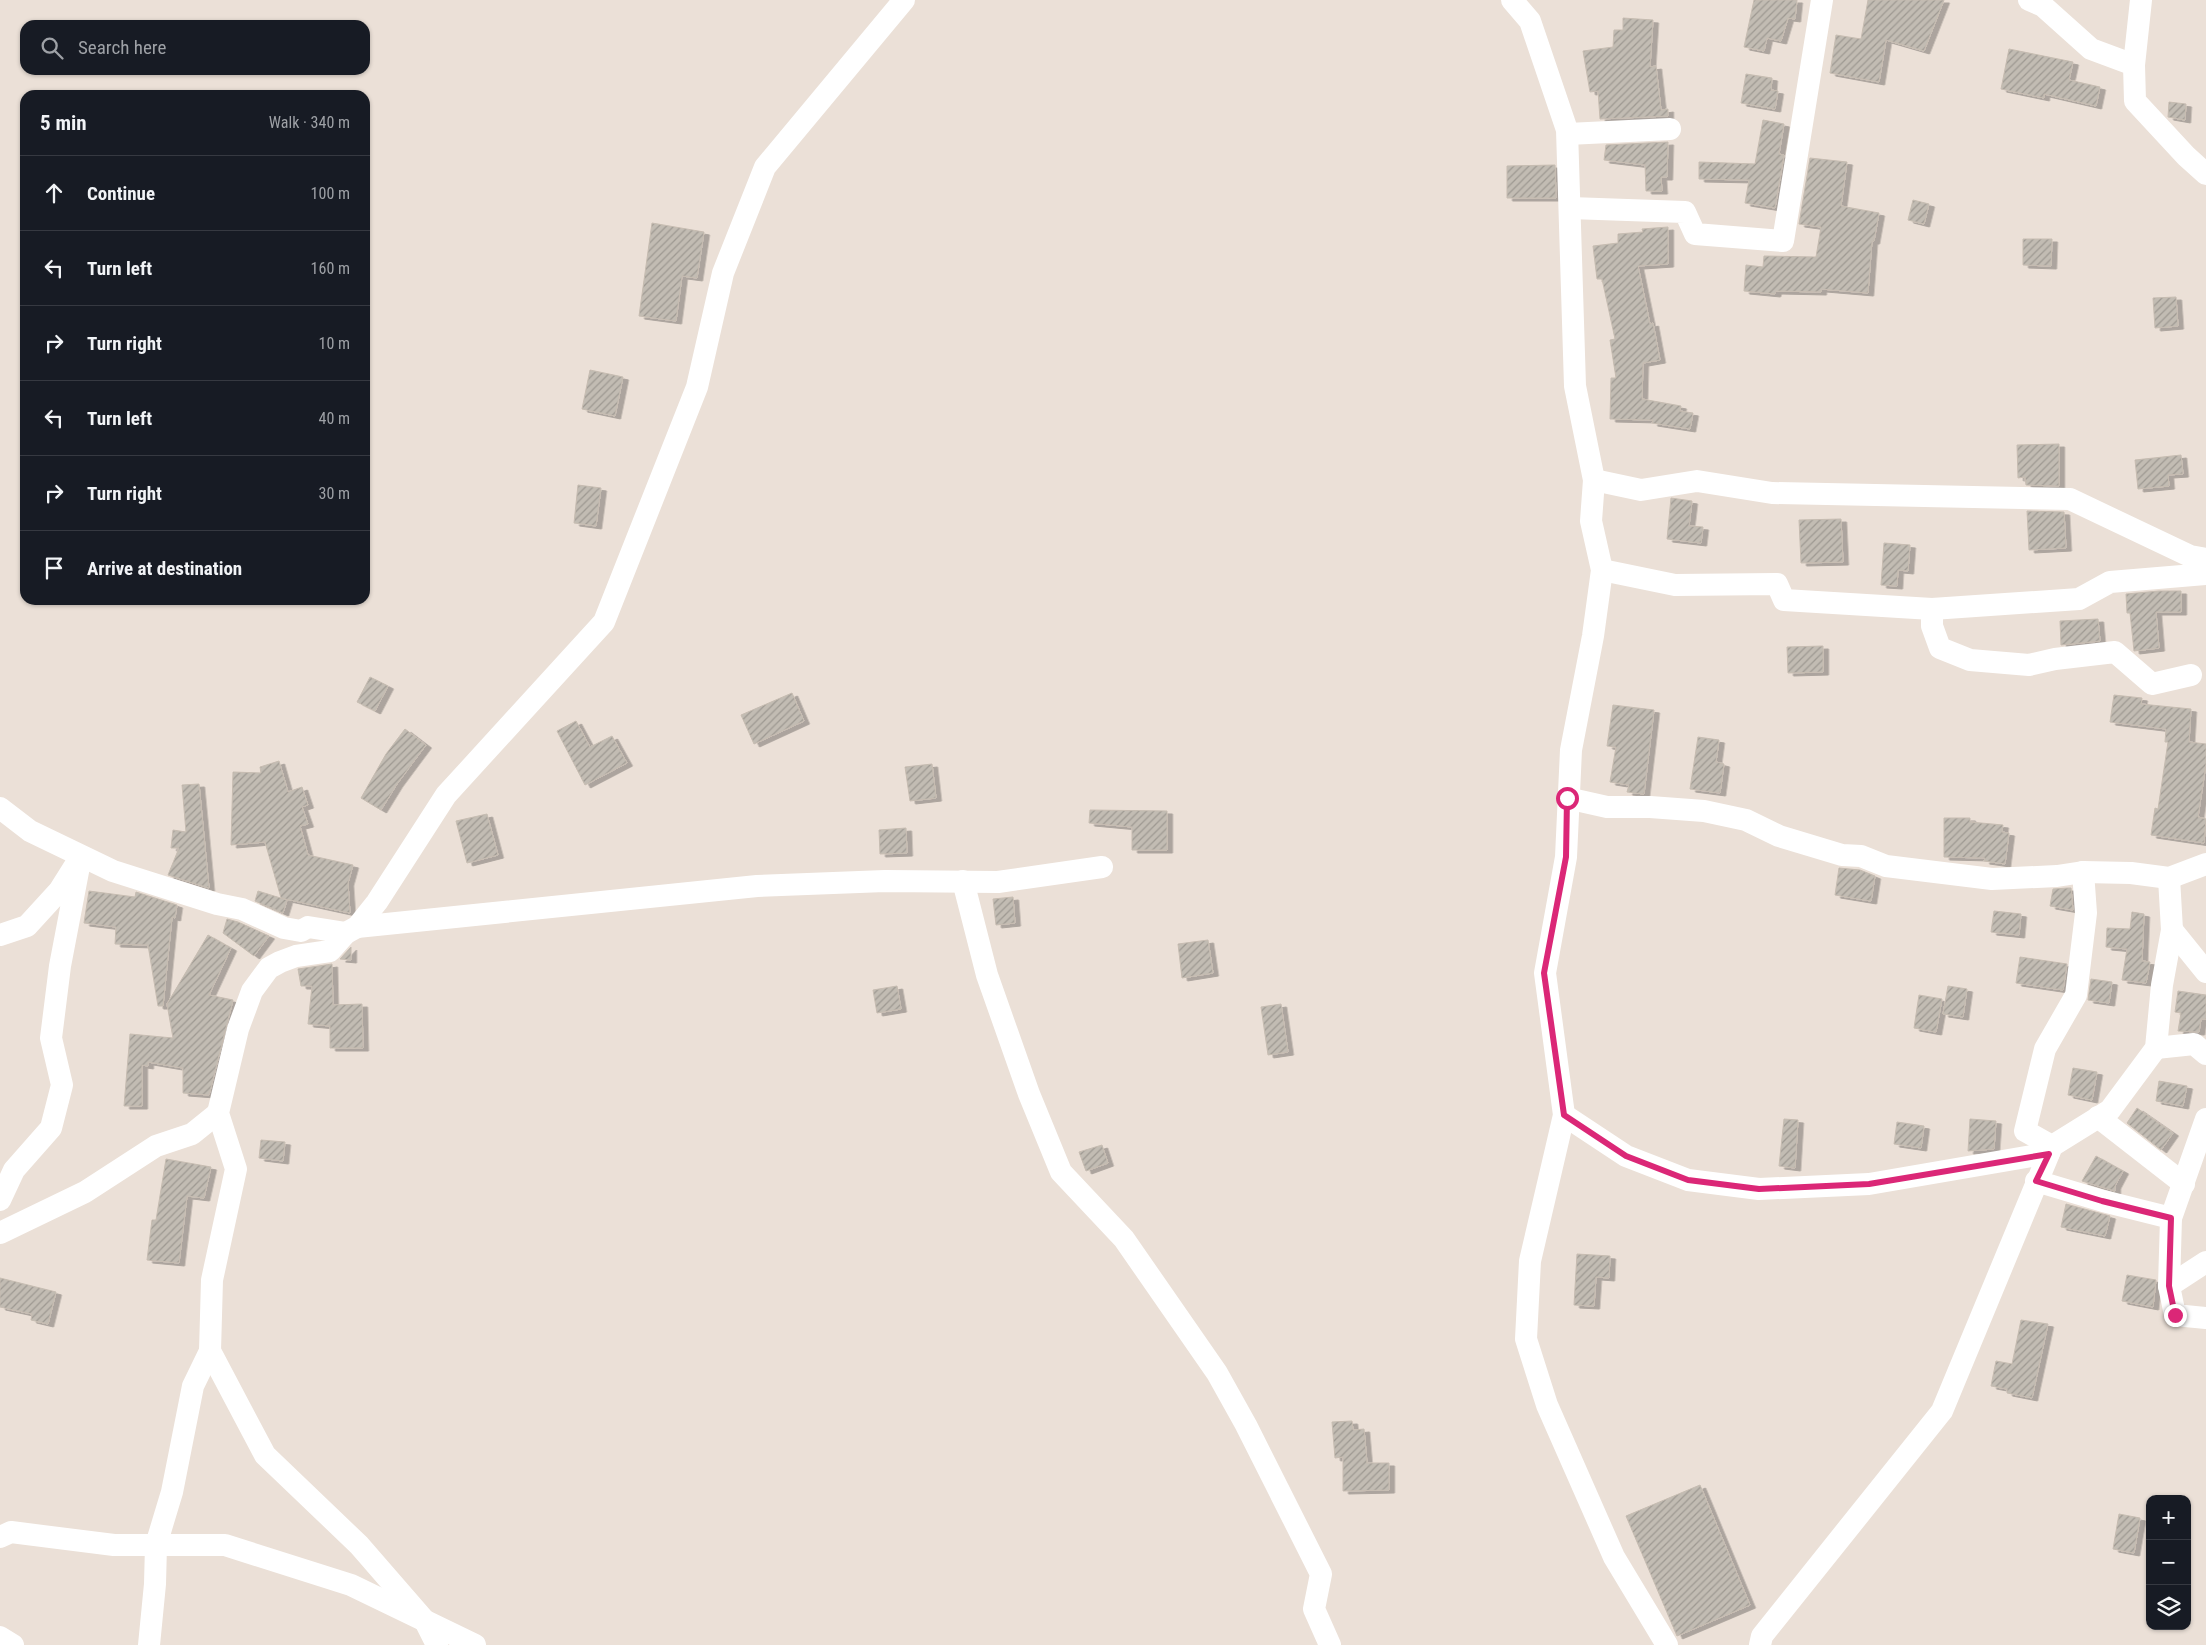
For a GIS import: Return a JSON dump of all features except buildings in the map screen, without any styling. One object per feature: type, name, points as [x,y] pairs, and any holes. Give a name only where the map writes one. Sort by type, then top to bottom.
[{"type":"street","points":[[149,1645],[155,1584],[156,1545],[172,1492],[192,1386],[210,1351],[212,1280],[236,1169],[218,1113],[238,1028],[252,991],[269,968],[296,956],[330,951],[352,930],[377,902],[446,795],[604,622],[697,387],[723,272],[765,167],[904,0]]},
{"type":"street","points":[[1512,0],[1530,21],[1568,134],[1575,386],[1594,480],[1590,521],[1602,570],[1594,636],[1570,750],[1566,857],[1544,973],[1564,1115],[1530,1261],[1526,1339],[1547,1405],[1614,1557],[1667,1645]]},
{"type":"street","points":[[1570,208],[1685,212],[1695,234],[1783,241],[1822,0]]},
{"type":"street","points":[[2029,0],[2043,6],[2091,49],[2134,65]]},
{"type":"street","points":[[2142,0],[2134,65],[2135,101],[2186,156],[2206,174]]},
{"type":"street","points":[[1568,134],[1670,129]]},
{"type":"street","points":[[1594,480],[1641,490],[1697,482],[1772,493],[2070,499],[2190,556],[2206,559]]},
{"type":"street","points":[[1602,570],[1675,585],[1777,584],[1784,600],[1932,609],[2079,599],[2110,582],[2206,574]]},
{"type":"street","points":[[1932,609],[1932,626],[1940,648],[1970,660],[2029,665],[2055,659],[2115,652],[2152,684],[2191,675]]},
{"type":"street","points":[[1567,798],[1607,807],[1650,807],[1712,813],[1746,820],[1779,836],[1842,855],[1861,856],[1886,866],[1992,879],[2057,876],[2083,872],[2131,873],[2169,878],[2206,864]]},
{"type":"street","points":[[0,808],[30,831],[114,871],[217,904],[242,909],[284,928],[300,931],[308,927],[352,930],[757,886],[886,881],[998,882],[1102,867]]},
{"type":"street","points":[[0,934],[27,926],[59,891],[81,856]]},
{"type":"street","points":[[0,1200],[14,1170],[51,1128],[62,1085],[51,1038],[60,966],[81,856]]},
{"type":"street","points":[[2050,1150],[2025,1131],[2045,1049],[2076,995],[2086,913],[2083,872]]},
{"type":"street","points":[[1564,1115],[1626,1156],[1679,1177],[1688,1180],[1759,1189],[1869,1184],[2050,1150],[2110,1110],[2156,1048],[2162,984],[2172,930],[2169,878]]},
{"type":"street","points":[[962,881],[987,975],[1029,1094],[1061,1172],[1124,1239],[1217,1373],[1241,1416],[1321,1574],[1314,1609],[1330,1645]]},
{"type":"street","points":[[2172,930],[2206,972]]},
{"type":"street","points":[[2156,1048],[2194,1044],[2206,1054]]},
{"type":"street","points":[[0,1233],[85,1192],[156,1146],[192,1134],[218,1113]]},
{"type":"street","points":[[2098,1118],[2184,1184]]},
{"type":"street","points":[[2206,1119],[2171,1218],[2169,1286],[2175,1315],[2206,1318]]},
{"type":"street","points":[[1760,1645],[1762,1636],[1942,1411],[2050,1150]]},
{"type":"street","points":[[2036,1181],[2102,1201],[2171,1218]]},
{"type":"street","points":[[2169,1286],[2206,1262]]},
{"type":"street","points":[[210,1351],[265,1455],[360,1545],[425,1621],[437,1645]]},
{"type":"street","points":[[0,1537],[11,1532],[114,1545],[225,1545],[351,1585],[475,1645]]},
{"type":"street","points":[[0,1637],[13,1645]]},
{"type":"route","points":[[1567,798],[1566,857],[1544,973],[1564,1115],[1626,1156],[1688,1180],[1759,1189],[1869,1184],[2049,1154],[2036,1181],[2102,1201],[2171,1218],[2169,1286],[2175,1315]]}]
